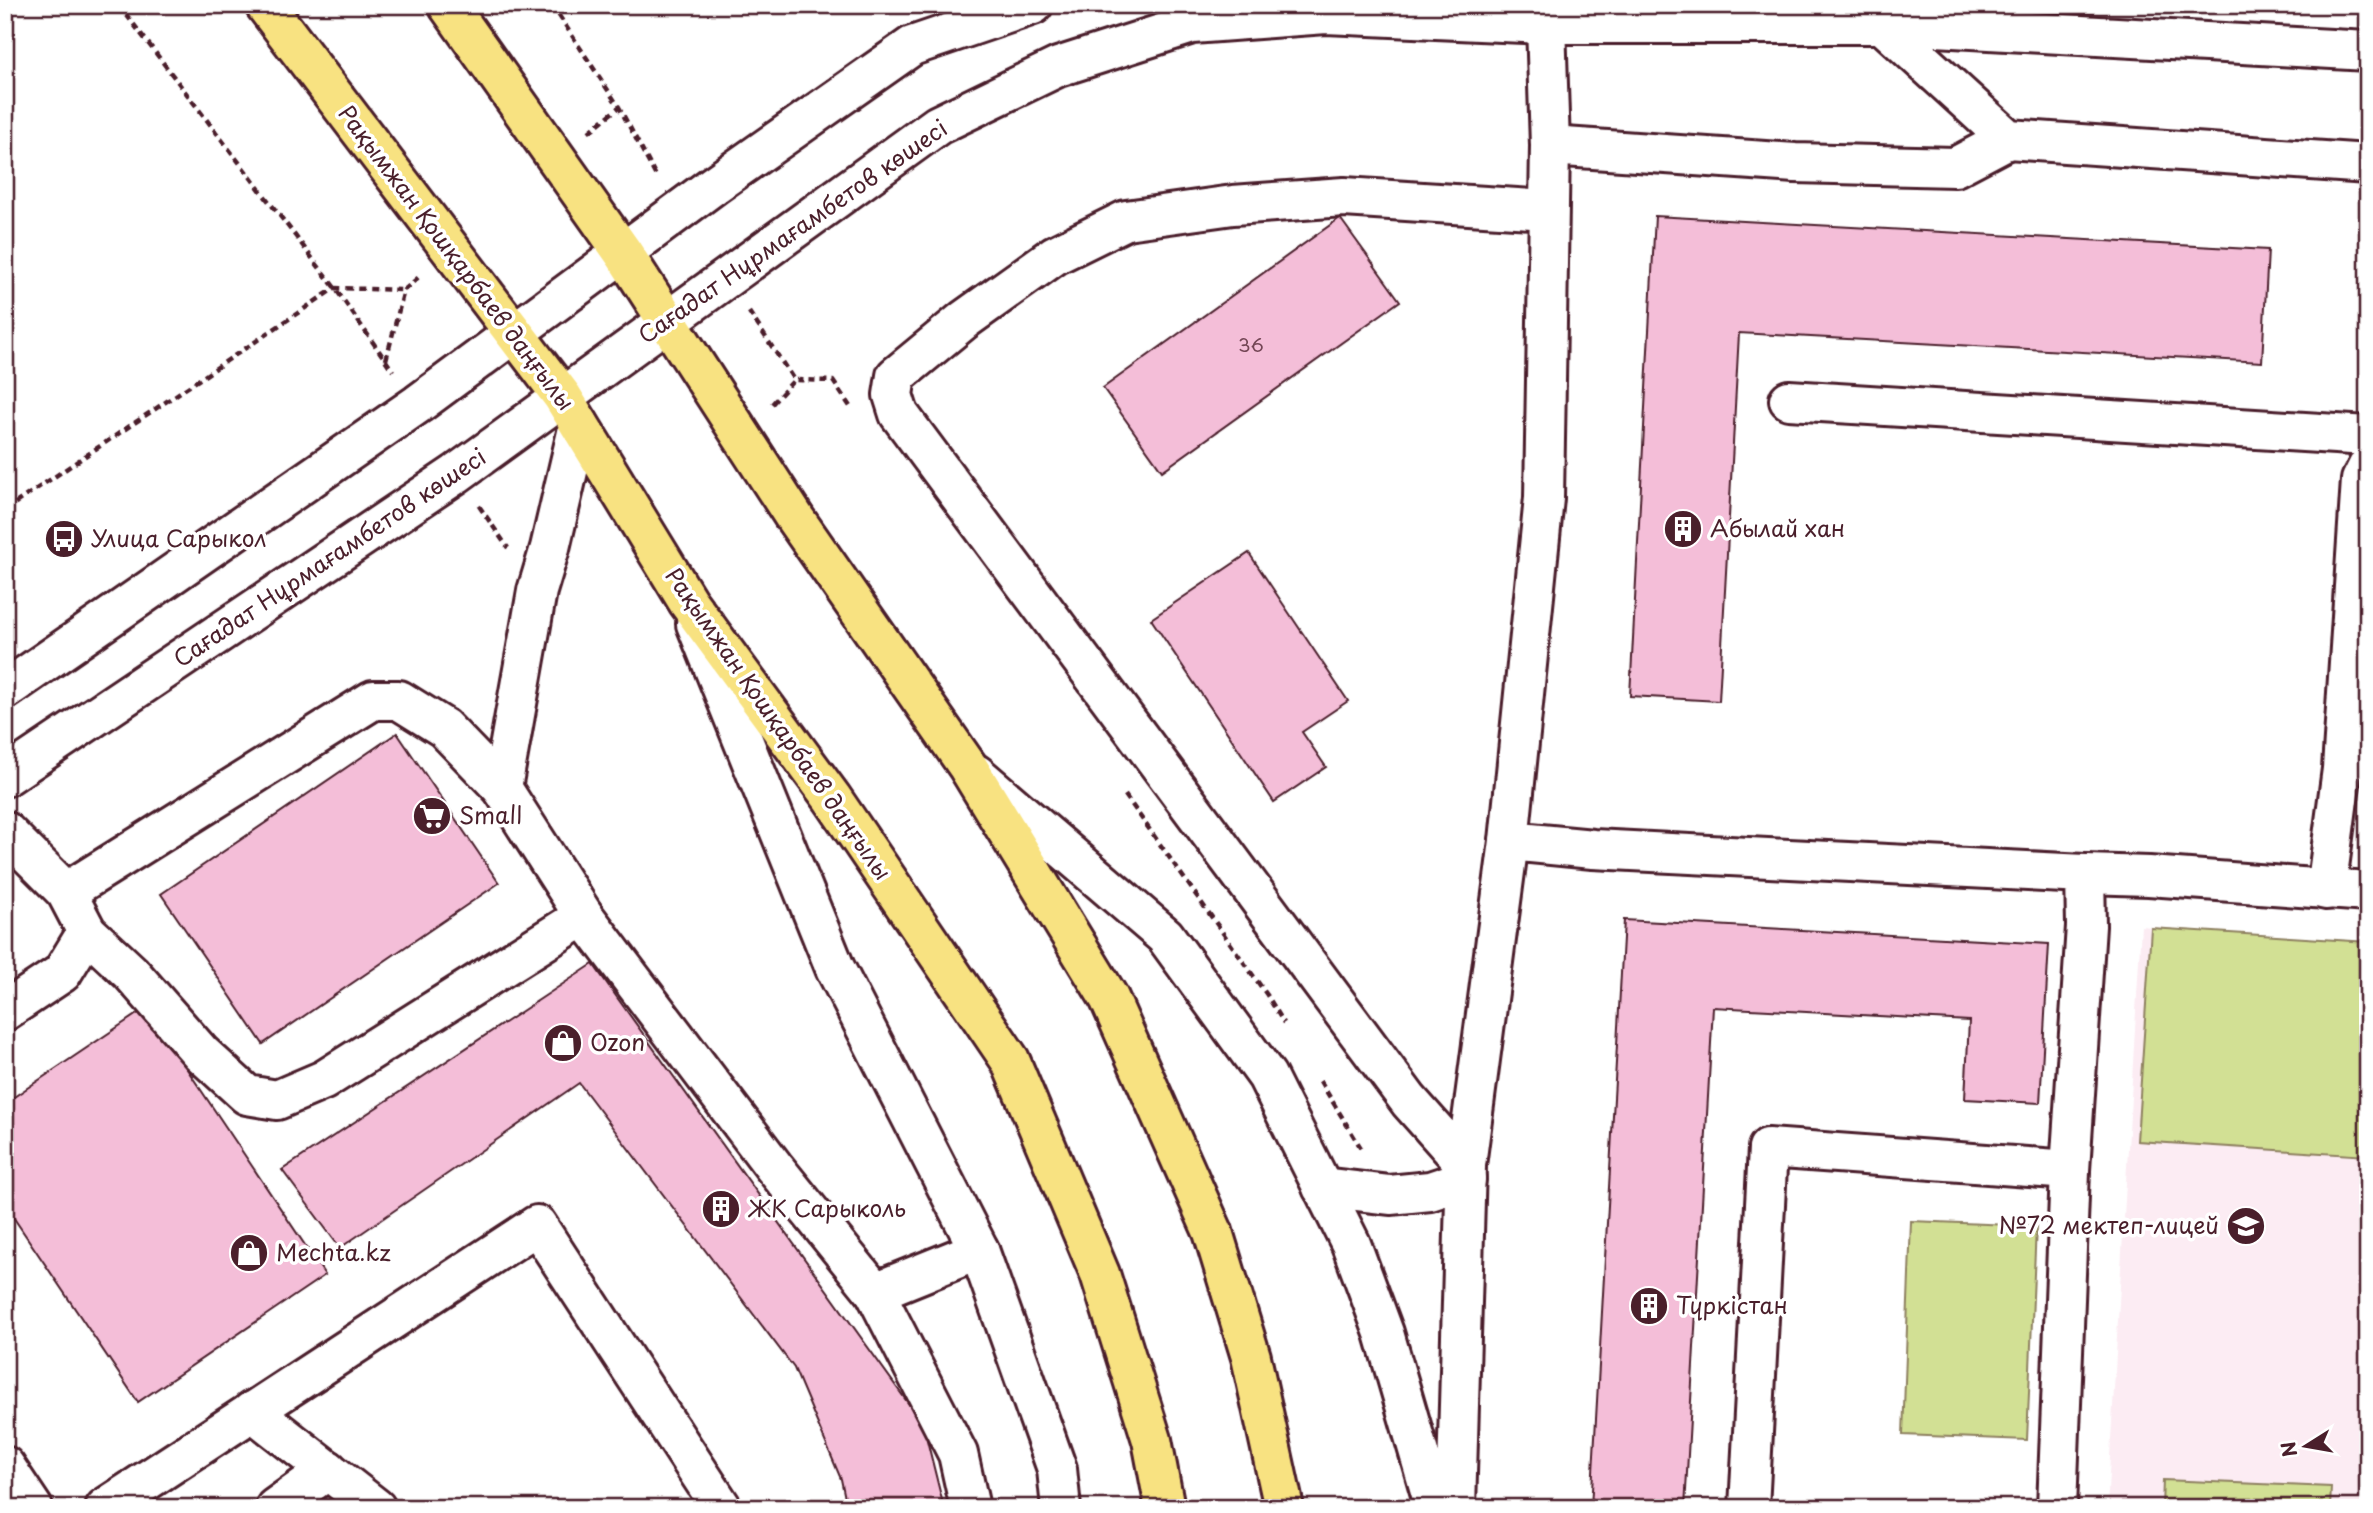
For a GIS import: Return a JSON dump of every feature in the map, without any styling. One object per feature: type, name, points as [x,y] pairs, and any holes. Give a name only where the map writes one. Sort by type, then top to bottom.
[{"type":"main road","name":"Рақымжан Қошқарбаев даңғылы","points":[[265,5],[570,410],[688,602],[832,798],[1010,1060],[1100,1273],[1152,1440],[1165,1508]]},
{"type":"main road","points":[[448,5],[624,254],[796,520],[968,767],[1109,998],[1213,1232],[1251,1357],[1284,1508]]},
{"type":"street","points":[[5,690],[418,404],[714,185],[912,46],[1033,5]]},
{"type":"street","name":"Сағадат Нұрмағамбетов көшесі","points":[[5,777],[456,474],[570,410],[667,322],[938,125],[1058,67],[1192,24],[1326,14],[1546,24],[1882,24],[2368,51]]},
{"type":"street","points":[[1456,1508],[1466,1172],[1509,841],[1544,498],[1550,146],[1546,24]]},
{"type":"street","points":[[1882,24],[2008,139]]},
{"type":"street","points":[[1550,146],[1795,163],[1955,167],[2008,139],[2368,164]]},
{"type":"street","points":[[1466,1172],[1392,1079],[899,414],[893,395],[896,376],[964,320],[1055,254],[1126,220],[1233,205],[1344,197],[1548,210]]},
{"type":"street","points":[[1789,400],[2368,436]]},
{"type":"street","points":[[502,788],[537,590],[550,548],[570,410]]},
{"type":"street","points":[[2326,890],[2355,770],[2361,480],[2368,466]]},
{"type":"street","points":[[688,602],[835,968],[979,1250],[1057,1469],[1061,1508]]},
{"type":"street","points":[[66,892],[373,701],[399,700],[444,728],[502,788],[584,916],[774,1167],[875,1292],[958,1454],[970,1508]]},
{"type":"street","points":[[968,767],[1165,936],[1267,1076],[1351,1244],[1384,1333],[1435,1508]]},
{"type":"street","points":[[7,837],[66,892],[86,932],[131,973],[201,1053],[247,1095],[277,1100],[324,1080],[584,916]]},
{"type":"street","points":[[1509,841],[1593,849],[2149,876],[2368,892]]},
{"type":"street","points":[[2057,1508],[2070,1170],[2086,926],[2085,874]]},
{"type":"street","points":[[5,1012],[62,973],[86,932]]},
{"type":"street","points":[[1749,1508],[1768,1147],[2070,1170]]},
{"type":"street","points":[[1322,1187],[1390,1195],[1430,1191],[1466,1172]]},
{"type":"street","points":[[105,1508],[537,1225],[722,1508]]},
{"type":"street","points":[[875,1292],[979,1250]]},
{"type":"street","points":[[252,1411],[376,1508]]},
{"type":"street","points":[[5,1466],[33,1508]]},
{"type":"street","points":[[275,1508],[328,1470]]},
{"type":"path","points":[[5,510],[335,288],[404,290],[386,360],[335,288],[119,5]]},
{"type":"path","points":[[552,5],[634,131],[675,216]]},
{"type":"path","points":[[725,281],[756,320],[794,380],[833,381],[854,411]]},
{"type":"path","points":[[1124,792],[1267,995],[1289,1031]]},
{"type":"path","points":[[1318,1078],[1390,1195]]},
{"type":"shaded area","name":"№72 мектеп-лицей","points":[[2141,926],[2368,944],[2368,1508],[2107,1508]]},
{"type":"green space","points":[[2151,928],[2368,942],[2368,1156],[2137,1141]]},
{"type":"green space","points":[[1911,1221],[2036,1226],[2027,1440],[1903,1435]]},
{"type":"green space","points":[[2163,1480],[2331,1487],[2330,1508],[2162,1508]]},
{"type":"building","name":"Абылай хан","points":[[1655,216],[2268,250],[2262,362],[1739,333],[1719,701],[1630,696]]},
{"type":"building","points":[[1340,218],[1400,301],[1162,471],[1103,388]]},
{"type":"building","points":[[1249,553],[1348,701],[1302,732],[1326,767],[1274,802],[1151,619]]},
{"type":"building","points":[[397,733],[499,883],[263,1044],[161,894]]},
{"type":"building","name":"Түркістан","points":[[1624,920],[2049,944],[2040,1103],[1965,1099],[1969,1021],[1713,1007],[1685,1508],[1591,1508]]},
{"type":"building","name":"ЖК Сарыколь","points":[[593,964],[923,1424],[944,1508],[847,1508],[841,1479],[794,1368],[579,1083],[340,1248],[282,1170]]},
{"type":"building","points":[[146,1008],[325,1275],[138,1402],[5,1205],[5,1103]]},
{"type":"place","name":"Абылай хан","points":[[1683,529]]},
{"type":"place","name":"Улица Сарыкол","points":[[64,539]]},
{"type":"place","name":"Small","points":[[432,816]]},
{"type":"place","name":"Ozon","points":[[563,1043]]},
{"type":"place","name":"ЖК Сарыколь","points":[[721,1209]]},
{"type":"place","name":"№72 мектеп-лицей","points":[[2246,1226]]},
{"type":"place","name":"Mechta.kz","points":[[249,1253]]},
{"type":"place","name":"Түркістан","points":[[1649,1306]]}]
